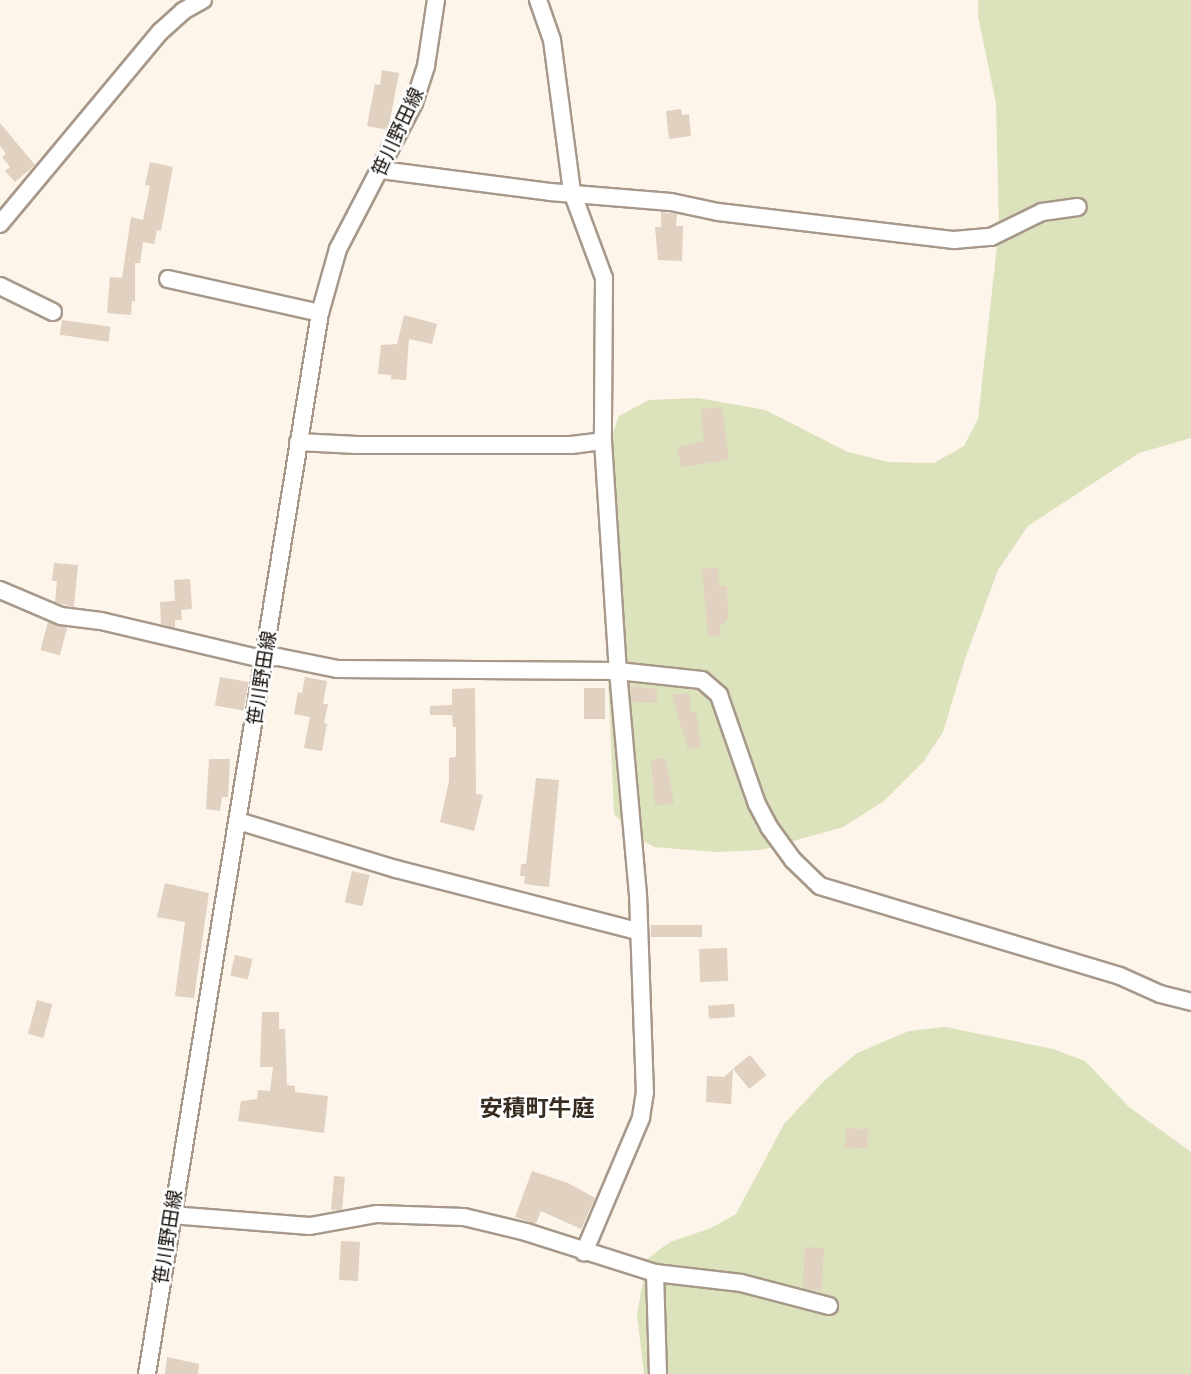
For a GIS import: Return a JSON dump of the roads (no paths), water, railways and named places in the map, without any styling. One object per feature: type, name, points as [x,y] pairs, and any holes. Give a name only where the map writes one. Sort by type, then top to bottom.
[{"type":"street","points":[[0,224],[160,32],[183,11],[203,0]]},
{"type":"street","name":"笹川野田線","points":[[147,1374],[320,313],[338,249],[414,103],[426,66],[436,0]]},
{"type":"street","points":[[538,0],[552,40],[572,192],[604,278],[603,441],[618,671],[635,854],[645,1104],[584,1252]]},
{"type":"street","points":[[381,170],[954,240],[991,237],[1042,212],[1078,207]]},
{"type":"street","points":[[168,279],[320,313]]},
{"type":"street","points":[[0,286],[53,312]]},
{"type":"street","points":[[298,442],[357,445],[571,445],[603,441]]},
{"type":"street","points":[[0,590],[61,616],[101,621],[258,658],[349,670],[618,671],[693,677],[716,689],[757,804],[769,827],[793,860],[820,886],[1120,976],[1160,994],[1191,1002]]},
{"type":"street","points":[[238,821],[396,869],[638,931]]},
{"type":"street","points":[[171,1215],[310,1226],[377,1214],[440,1214],[526,1232],[654,1273],[741,1283],[829,1306]]},
{"type":"street","points":[[654,1273],[658,1374]]},
{"type":"district","name":"安積町牛庭","points":[[537,1108]]}]
